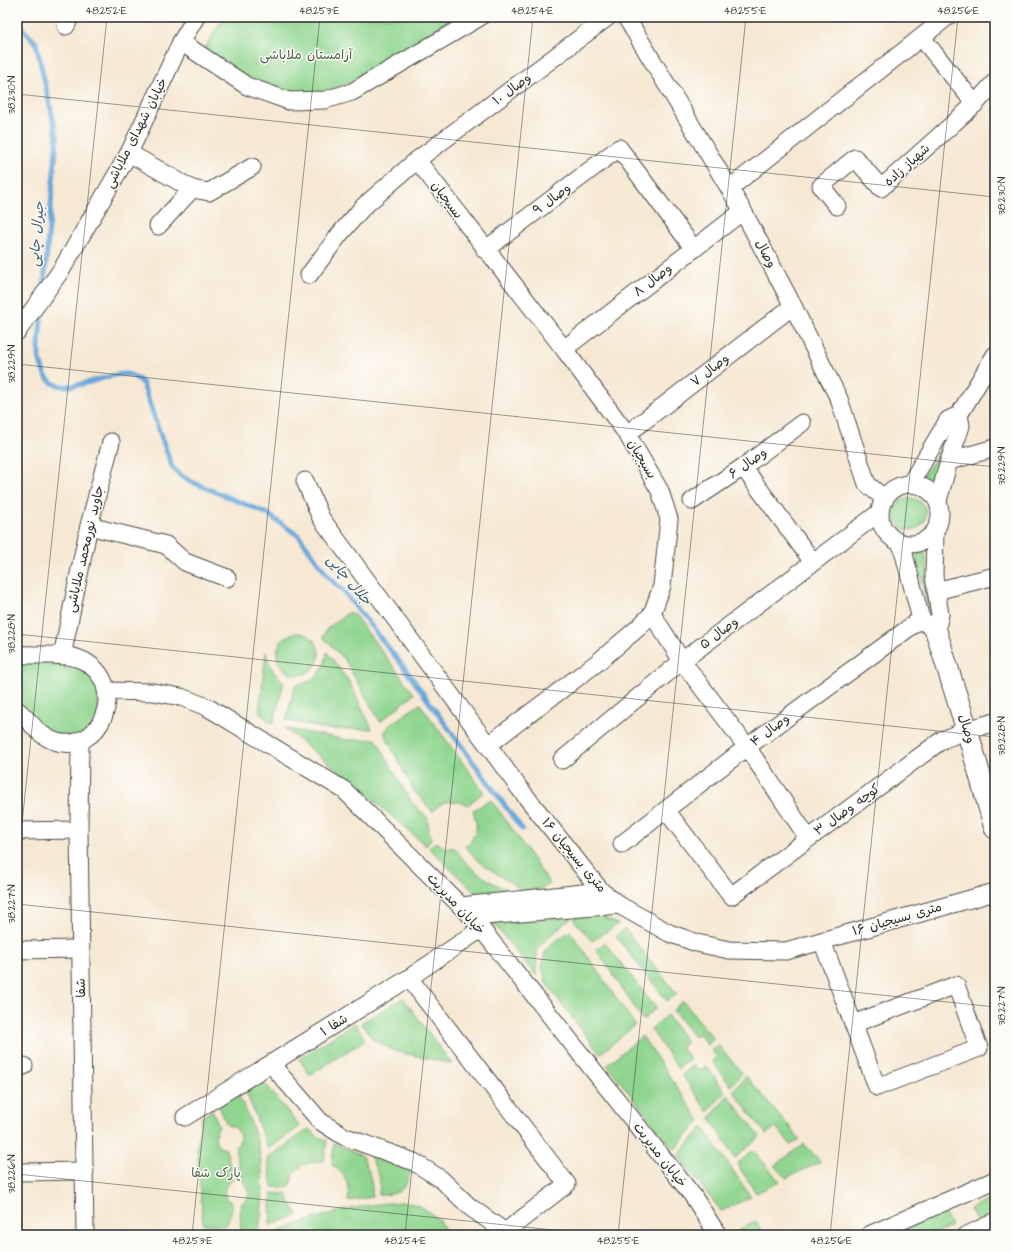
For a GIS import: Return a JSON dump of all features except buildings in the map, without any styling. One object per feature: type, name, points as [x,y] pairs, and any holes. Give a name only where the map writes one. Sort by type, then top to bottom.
[{"type":"main road","name":"وصال","points":[[928,625],[967,730],[995,828]]},
{"type":"street","name":"خیابان شهدای ملاباشی","points":[[18,329],[62,268],[129,153],[180,42],[196,17]]},
{"type":"street","points":[[180,42],[247,86],[289,101],[325,100],[352,92],[480,17]]},
{"type":"street","name":"وصال ۱۰","points":[[308,275],[363,207],[417,160],[608,17]]},
{"type":"street","name":"وصال","points":[[626,17],[730,188],[793,306],[839,399],[867,484],[882,505]]},
{"type":"street","points":[[730,188],[947,17]]},
{"type":"street","points":[[922,38],[975,104]]},
{"type":"street","name":"شهباز زاده","points":[[837,206],[821,186],[855,158],[881,188],[975,104],[995,82]]},
{"type":"street","name":"وصال ۹","points":[[485,250],[619,148],[694,249]]},
{"type":"street","points":[[129,153],[192,189],[209,192],[252,167]]},
{"type":"street","name":"بسیجیان","points":[[417,160],[485,250],[564,349],[627,434],[660,491],[669,519],[662,586],[652,614],[598,662],[488,745]]},
{"type":"street","points":[[158,226],[192,189]]},
{"type":"street","name":"وصال ۸","points":[[564,349],[743,211]]},
{"type":"street","name":"وصال ۷","points":[[627,434],[793,306]]},
{"type":"street","points":[[910,484],[948,420],[959,415],[995,355]]},
{"type":"street","points":[[938,501],[949,461],[961,426],[959,415]]},
{"type":"street","name":"وصال ۶","points":[[692,501],[743,467],[802,423]]},
{"type":"street","name":"جاوید نورمحمد ملاباشی","points":[[62,656],[89,526],[111,442]]},
{"type":"street","points":[[949,461],[995,448]]},
{"type":"street","points":[[743,467],[813,562]]},
{"type":"street","name":"۱۶ متری بسیجیان","points":[[305,481],[321,518],[520,789],[601,891],[619,905],[669,933],[696,943],[729,950],[786,951],[995,892]]},
{"type":"street","points":[[902,543],[928,625],[940,614],[934,576],[935,532],[940,520],[938,501],[932,493],[924,487],[910,484],[896,487],[882,505],[881,522],[885,531],[892,538],[902,543],[911,544],[921,542],[935,532]]},
{"type":"street","name":"وصال ۵","points":[[562,760],[682,661],[813,562],[882,505]]},
{"type":"street","points":[[89,526],[166,545],[185,562],[227,578]]},
{"type":"street","points":[[936,591],[995,576]]},
{"type":"street","points":[[652,614],[682,661],[747,747],[808,838]]},
{"type":"street","name":"وصال ۴","points":[[622,844],[747,747],[928,625]]},
{"type":"street","points":[[17,654],[62,656],[84,661],[93,668],[101,678],[107,691],[108,704],[100,723],[92,734],[80,740],[68,743],[54,741],[32,728],[24,715],[17,710]]},
{"type":"street","name":"خیابان مدیریت","points":[[107,691],[153,692],[181,697],[207,707],[344,790],[471,918],[693,1196],[718,1235]]},
{"type":"street","name":"کوچه وصال ۳","points":[[666,810],[731,896],[942,740],[967,730],[995,722]]},
{"type":"street","name":"شفا","points":[[80,740],[80,949],[85,1235]]},
{"type":"street","points":[[17,831],[79,830]]},
{"type":"street","points":[[471,918],[601,891]]},
{"type":"street","points":[[471,918],[619,905]]},
{"type":"street","name":"شفا ۱","points":[[185,1117],[409,978],[471,918]]},
{"type":"street","points":[[822,941],[853,1024],[877,1087],[979,1048],[956,985],[853,1024]]},
{"type":"street","points":[[17,950],[80,949]]},
{"type":"street","points":[[270,1064],[320,1121],[343,1136],[414,1162],[441,1179],[470,1207],[505,1232],[567,1184],[409,978]]},
{"type":"street","points":[[17,1172],[85,1171]]},
{"type":"street","points":[[870,1235],[995,1180]]},
{"type":"street","points":[[967,1235],[995,1222]]},
{"type":"green space","name":"آرامستان ملاباشی","points":[[224,17],[465,17],[373,71],[325,93],[290,93],[249,80],[204,49]]},
{"type":"green space","points":[[951,427],[954,428],[935,471],[933,481],[927,482],[921,478],[936,458]]},
{"type":"green space","points":[[907,498],[913,498],[923,505],[926,514],[925,520],[919,527],[913,530],[907,530],[897,523],[894,517],[894,511],[901,501]]},
{"type":"green space","points":[[922,550],[925,553],[926,558],[933,615],[930,616],[916,555]]},
{"type":"green space","points":[[349,612],[356,617],[414,694],[380,722],[345,660],[323,637],[327,629]]},
{"type":"green space","points":[[298,633],[313,639],[319,654],[313,669],[298,675],[283,669],[277,654],[283,639]]},
{"type":"green space","points":[[266,652],[272,669],[284,682],[273,724],[259,713]]},
{"type":"green space","points":[[327,652],[350,683],[372,729],[326,729],[286,720],[295,685],[308,682],[317,675],[324,665]]},
{"type":"green space","points":[[17,659],[64,659],[97,677],[99,717],[80,736],[53,738],[17,707]]},
{"type":"green space","points":[[420,704],[484,792],[468,805],[449,801],[441,804],[433,812],[414,791],[384,733],[391,724]]},
{"type":"green space","points":[[284,728],[348,740],[376,739],[411,802],[427,817],[431,840],[426,846],[355,784]]},
{"type":"green space","points":[[491,800],[550,884],[528,894],[479,862],[465,846],[473,837],[476,830],[476,821],[473,810]]},
{"type":"green space","points":[[435,842],[446,848],[455,848],[468,865],[484,877],[502,888],[522,897],[490,898],[474,892],[429,848]]},
{"type":"green space","points":[[586,915],[598,915],[618,924],[592,941],[574,920],[577,916],[581,917]]},
{"type":"green space","points":[[573,916],[540,945],[537,952],[536,976],[490,919],[500,921],[521,921]]},
{"type":"green space","points":[[625,929],[677,994],[667,1001],[616,936]]},
{"type":"green space","points":[[570,931],[635,1025],[600,1054],[546,983],[542,966],[545,953],[550,945]]},
{"type":"green space","points":[[605,943],[656,1008],[643,1020],[596,949]]},
{"type":"green space","points":[[403,998],[452,1064],[395,1051],[374,1040],[361,1023]]},
{"type":"green space","points":[[683,1001],[714,1039],[707,1045],[699,1034],[694,1037],[673,1010]]},
{"type":"green space","points":[[667,1015],[687,1042],[681,1048],[690,1059],[678,1069],[651,1029]]},
{"type":"green space","points":[[355,1023],[365,1040],[310,1075],[299,1059]]},
{"type":"green space","points":[[642,1036],[700,1121],[674,1150],[607,1065]]},
{"type":"green space","points":[[718,1045],[742,1073],[731,1086],[712,1061],[717,1057],[711,1050]]},
{"type":"green space","points":[[694,1065],[699,1071],[706,1066],[725,1092],[708,1112],[682,1075]]},
{"type":"green space","points":[[746,1076],[800,1139],[791,1145],[776,1127],[766,1134],[733,1091]]},
{"type":"green space","name":"پارک شفا","points":[[262,1080],[298,1124],[298,1128],[268,1149],[246,1091]]},
{"type":"green space","name":"پارک شفا","points":[[238,1095],[253,1128],[261,1161],[263,1194],[259,1230],[249,1235],[241,1235],[240,1205],[248,1197],[249,1189],[241,1179],[235,1147],[239,1143],[240,1134],[235,1127],[227,1125],[219,1106]]},
{"type":"green space","points":[[728,1095],[760,1137],[735,1158],[710,1118]]},
{"type":"green space","name":"پارک شفا","points":[[212,1110],[219,1126],[215,1134],[215,1139],[219,1147],[226,1149],[233,1179],[225,1188],[225,1197],[227,1200],[232,1202],[232,1209],[226,1226],[203,1224],[197,1147],[202,1117]]},
{"type":"green space","points":[[703,1127],[751,1197],[721,1211],[678,1156]]},
{"type":"green space","name":"پارک شفا","points":[[309,1129],[318,1137],[327,1140],[324,1161],[306,1164],[299,1168],[293,1176],[288,1188],[272,1187],[268,1160],[270,1156]]},
{"type":"green space","points":[[334,1143],[362,1156],[370,1176],[372,1197],[348,1201],[348,1184],[341,1172],[332,1165]]},
{"type":"green space","points":[[804,1144],[821,1162],[786,1178],[774,1166]]},
{"type":"green space","points":[[753,1150],[780,1182],[756,1193],[737,1164]]},
{"type":"green space","points":[[373,1155],[411,1169],[407,1182],[401,1190],[392,1194],[379,1195],[380,1178],[370,1156]]},
{"type":"green space","name":"پارک شفا","points":[[272,1193],[287,1194],[289,1201],[299,1215],[270,1225]]},
{"type":"green space","points":[[995,1197],[995,1213],[977,1222],[970,1209]]},
{"type":"green space","points":[[403,1202],[418,1206],[430,1212],[440,1222],[449,1235],[271,1235],[336,1212],[369,1205]]},
{"type":"green space","points":[[943,1210],[951,1226],[933,1235],[895,1235]]},
{"type":"green space","points":[[756,1221],[764,1235],[733,1234]]},
{"type":"waterway","name":"جیرال چایی","points":[[17,23],[36,43],[57,137],[44,284]]},
{"type":"waterway","name":"جلال چایی","points":[[43,306],[39,337],[39,357],[43,370],[49,380],[58,385],[69,386],[126,374],[131,375],[142,382],[172,467],[181,476],[192,482],[266,513],[299,536],[329,577],[344,592],[403,666],[522,829]]}]
